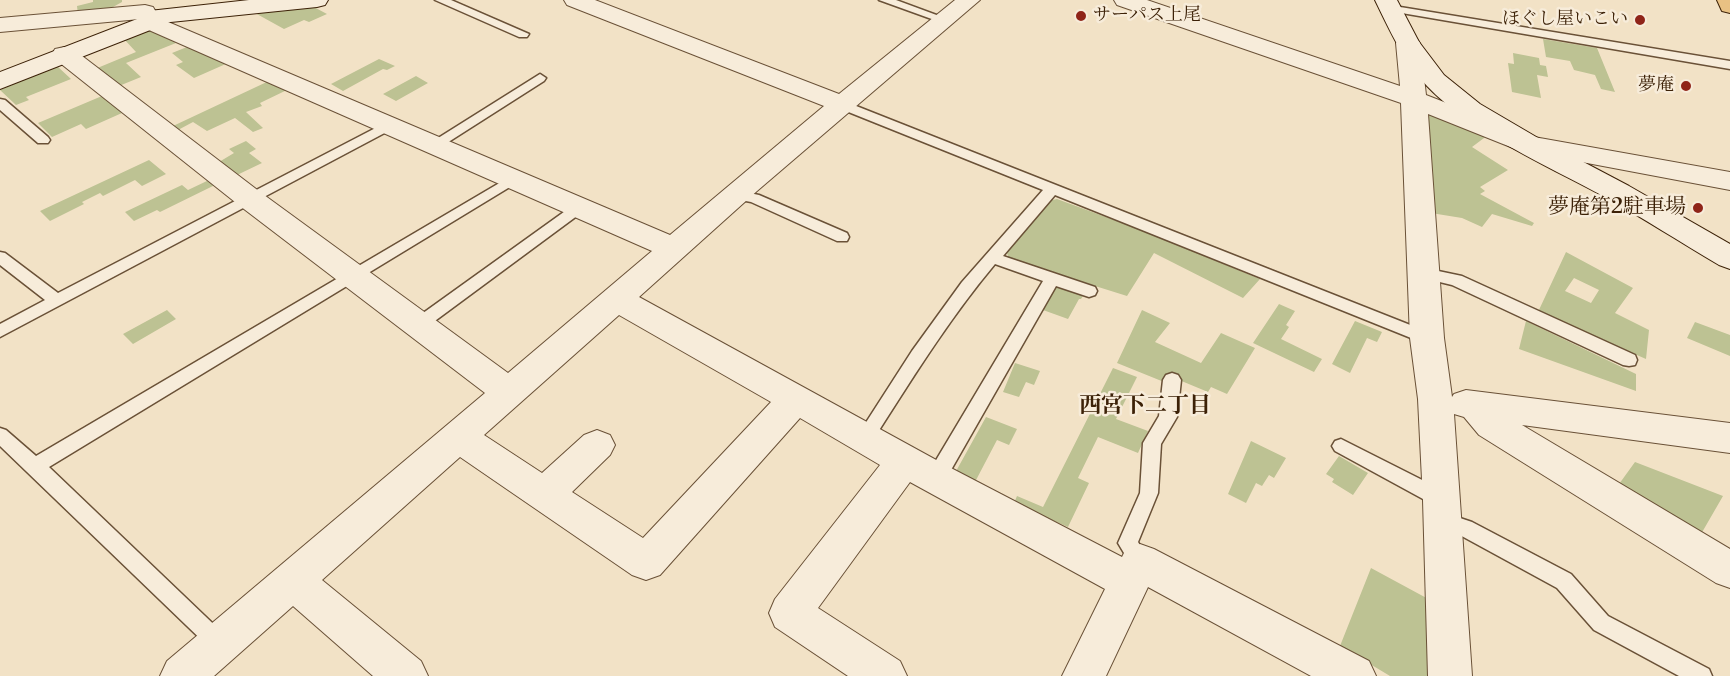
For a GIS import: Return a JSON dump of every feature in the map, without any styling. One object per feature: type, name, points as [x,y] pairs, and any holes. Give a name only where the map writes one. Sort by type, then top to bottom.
[{"type":"main road","points":[[1728,0],[1730,6]]},
{"type":"street","points":[[0,25],[317,0]]},
{"type":"street","points":[[575,0],[842,104]]},
{"type":"street","points":[[182,676],[510,393],[673,248],[842,104],[969,0]]},
{"type":"street","points":[[1125,0],[1414,99],[1528,144],[1730,181]]},
{"type":"street","points":[[1387,4],[1408,43],[1435,80],[1471,110],[1528,144],[1619,192],[1730,258]]},
{"type":"street","points":[[0,81],[64,54],[146,13]]},
{"type":"street","points":[[146,13],[389,125],[673,248]]},
{"type":"street","points":[[1408,43],[1414,99],[1427,338],[1435,399],[1450,676]]},
{"type":"street","points":[[64,54],[250,199],[510,393]]},
{"type":"street","points":[[617,299],[921,469],[1354,676]]},
{"type":"street","points":[[458,437],[646,562],[796,399]]},
{"type":"street","points":[[1435,399],[1730,438]]},
{"type":"street","points":[[1474,405],[1492,425],[1730,570]]},
{"type":"street","points":[[544,494],[597,445]]},
{"type":"street","points":[[885,676],[790,613],[921,469]]},
{"type":"street","points":[[1084,676],[1135,572]]},
{"type":"street","points":[[292,580],[403,675]]},
{"type":"lane","points":[[441,0],[523,34]]},
{"type":"lane","points":[[885,0],[944,20]]},
{"type":"lane","points":[[1387,4],[1730,65]]},
{"type":"lane","points":[[434,145],[540,78]]},
{"type":"lane","points":[[0,103],[43,140]]},
{"type":"lane","points":[[842,104],[1427,338]]},
{"type":"lane","points":[[0,331],[389,125]]},
{"type":"lane","points":[[35,466],[513,179]]},
{"type":"lane","points":[[865,438],[924,346],[968,286],[1052,189]]},
{"type":"lane","points":[[735,195],[754,198],[842,237]]},
{"type":"lane","points":[[418,325],[580,207]]},
{"type":"lane","points":[[0,257],[57,301]]},
{"type":"lane","points":[[993,258],[1089,291]]},
{"type":"lane","points":[[1424,273],[1456,280],[1629,360]]},
{"type":"lane","points":[[921,469],[1053,278]]},
{"type":"lane","points":[[1135,572],[1128,543],[1149,493],[1152,443],[1168,417],[1172,380]]},
{"type":"lane","points":[[0,435],[220,644]]},
{"type":"lane","points":[[1341,446],[1442,510],[1465,528],[1564,581],[1601,623],[1701,676]]},
{"type":"green space","points":[[93,0],[122,0],[122,2],[104,12],[78,15],[77,6],[93,2]]},
{"type":"green space","points":[[312,6],[327,14],[309,22],[304,20],[284,29],[255,13]]},
{"type":"green space","points":[[151,29],[176,43],[126,63],[141,77],[114,88],[95,69],[136,52],[124,39]]},
{"type":"green space","points":[[1543,39],[1597,48],[1615,92],[1601,89],[1595,75],[1574,70],[1570,61],[1546,57]]},
{"type":"green space","points":[[192,45],[228,63],[194,78],[176,65],[183,62],[172,53]]},
{"type":"green space","points":[[1513,53],[1539,58],[1540,65],[1546,66],[1548,77],[1537,75],[1541,98],[1512,92],[1508,63],[1514,64]]},
{"type":"green space","points":[[379,59],[395,66],[387,70],[383,69],[343,91],[331,84]]},
{"type":"green space","points":[[57,66],[71,79],[26,97],[29,100],[16,105],[0,90]]},
{"type":"green space","points":[[416,76],[428,83],[396,101],[383,94]]},
{"type":"green space","points":[[271,80],[289,89],[260,103],[262,106],[246,112],[263,128],[253,132],[235,118],[207,131],[193,122],[178,130],[173,126]]},
{"type":"green space","points":[[102,96],[122,113],[86,129],[81,124],[52,137],[38,123]]},
{"type":"green space","points":[[1426,109],[1488,135],[1472,147],[1508,170],[1480,187],[1485,191],[1480,194],[1534,223],[1532,226],[1492,214],[1482,227],[1462,218],[1431,213]]},
{"type":"green space","points":[[246,141],[256,149],[249,153],[262,163],[237,175],[219,162],[234,153],[229,149]]},
{"type":"green space","points":[[149,160],[166,174],[142,186],[135,180],[103,196],[100,193],[50,221],[40,211]]},
{"type":"green space","points":[[209,180],[215,185],[160,212],[157,210],[134,221],[125,212],[182,185],[188,190]]},
{"type":"green space","points":[[1057,199],[1141,230],[1260,279],[1243,298],[1154,253],[1127,296],[1009,259],[1007,253],[1048,201]]},
{"type":"green space","points":[[1566,252],[1633,288],[1615,313],[1649,330],[1646,359],[1538,312]],"holes":[[[1574,278],[1599,290],[1591,303],[1565,291]]]},
{"type":"green space","points":[[1056,285],[1084,294],[1068,319],[1043,310]]},
{"type":"green space","points":[[1279,304],[1295,311],[1281,339],[1322,359],[1314,372],[1253,343]]},
{"type":"green space","points":[[167,310],[176,319],[133,344],[123,334]]},
{"type":"green space","points":[[1142,310],[1170,323],[1155,342],[1201,363],[1221,333],[1255,348],[1227,394],[1211,387],[1208,392],[1167,375],[1164,382],[1117,363]]},
{"type":"green space","points":[[1355,321],[1382,332],[1377,342],[1367,338],[1350,373],[1332,364]]},
{"type":"green space","points":[[1526,321],[1636,374],[1636,391],[1519,349]]},
{"type":"green space","points":[[1695,322],[1730,335],[1730,356],[1687,338]]},
{"type":"green space","points":[[1015,363],[1040,371],[1034,385],[1026,382],[1019,397],[1003,392]]},
{"type":"green space","points":[[1113,368],[1137,377],[1116,419],[1148,431],[1138,453],[1098,437],[1078,478],[1089,483],[1068,527],[1014,503],[1017,496],[1043,507]]},
{"type":"green space","points":[[986,417],[1017,429],[1009,445],[997,440],[975,482],[955,473]]},
{"type":"green space","points":[[1251,441],[1286,458],[1274,478],[1269,475],[1262,486],[1256,483],[1246,503],[1228,494]]},
{"type":"green space","points":[[1339,456],[1368,473],[1353,495],[1332,482],[1334,479],[1326,474]]},
{"type":"green space","points":[[1635,462],[1723,496],[1697,541],[1614,491]]},
{"type":"green space","points":[[1371,568],[1432,601],[1433,676],[1390,676],[1340,646]]},
{"type":"place","name":"サーパス上尾","points":[[1081,16]]},
{"type":"place","name":"ほぐし屋いこい","points":[[1640,20]]},
{"type":"place","name":"夢庵","points":[[1686,86]]},
{"type":"place","name":"夢庵第2駐車場","points":[[1698,208]]},
{"type":"district","name":"西宮下二丁目","points":[[1145,407]]}]
